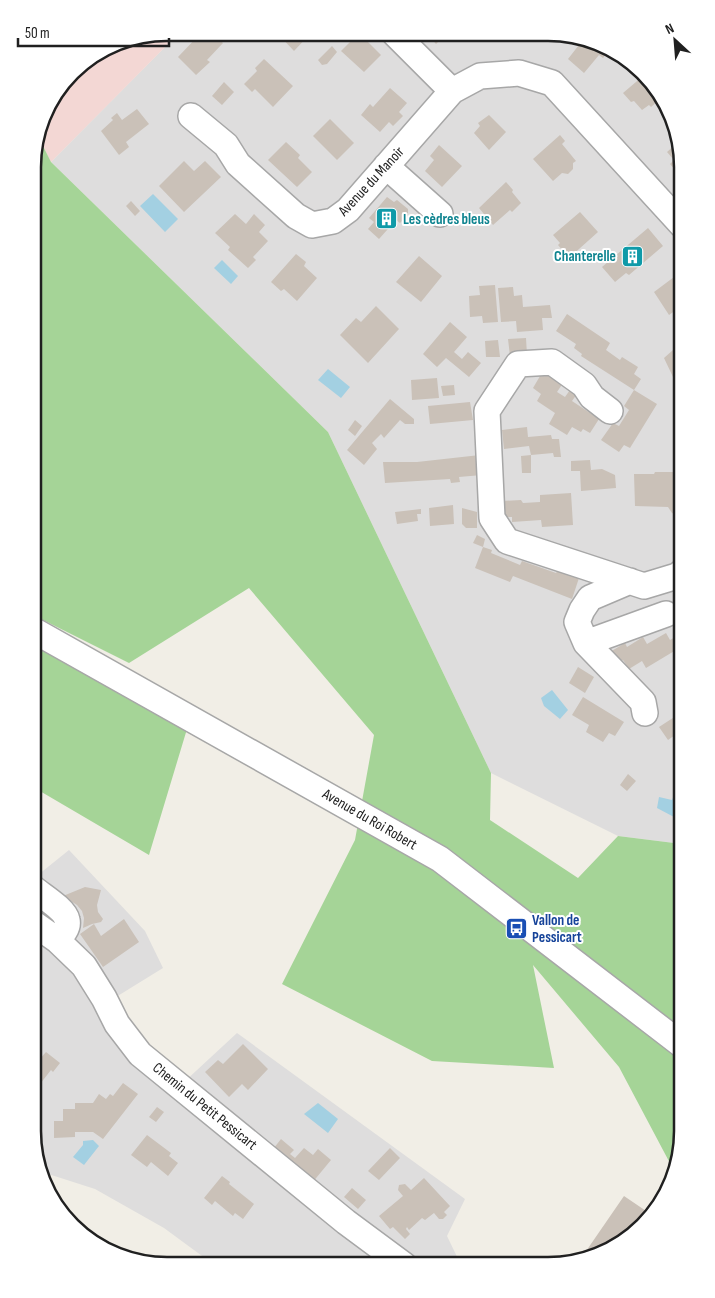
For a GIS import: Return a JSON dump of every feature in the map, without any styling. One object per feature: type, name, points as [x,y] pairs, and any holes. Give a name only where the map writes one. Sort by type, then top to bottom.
[{"type":"street","points":[[402,41],[452,91]]},
{"type":"street","name":"Avenue du Manoir","points":[[191,116],[226,145],[238,164],[289,210],[312,225],[333,220],[348,210],[452,91],[480,76],[519,73],[552,82],[674,216]]},
{"type":"street","points":[[386,166],[440,214]]},
{"type":"street","points":[[610,411],[592,397],[584,385],[552,362],[518,364],[487,411],[492,518],[507,541],[644,586],[674,577]]},
{"type":"street","points":[[630,581],[590,598],[577,622],[586,643],[644,702],[645,713]]},
{"type":"street","points":[[586,643],[666,614]]},
{"type":"street","name":"Avenue du Roi Robert","points":[[41,635],[440,859],[673,1038]]},
{"type":"street","points":[[41,894],[62,911],[67,920],[66,930],[57,940]]},
{"type":"street","name":"Chemin du Petit Pessicart","points":[[41,929],[57,940],[84,966],[104,998],[117,1024],[140,1054],[346,1222],[393,1257]]},
{"type":"shaded area","points":[[171,41],[547,41],[572,44],[603,54],[631,73],[642,84],[661,112],[667,127],[673,151],[674,168],[673,843],[618,836],[491,773],[328,432],[51,162]]},
{"type":"shaded area","points":[[171,41],[51,162],[43,146],[48,127],[58,104],[73,84],[91,67],[119,51],[151,42]]},
{"type":"shaded area","points":[[69,850],[145,931],[163,968],[116,997],[139,1041],[183,1083],[237,1033],[465,1199],[447,1236],[457,1257],[203,1257],[164,1228],[95,1189],[49,1174],[44,1155],[41,1130],[41,873]]},
{"type":"green space","points":[[43,146],[51,162],[328,432],[491,773],[490,820],[578,878],[618,836],[673,843],[673,1139],[669,1162],[619,1067],[533,965],[554,1068],[432,1061],[282,984],[355,840],[374,735],[249,588],[129,663],[41,619],[41,168]]},
{"type":"green space","points":[[41,648],[187,729],[149,855],[41,792]]},
{"type":"water","points":[[153,194],[178,219],[165,232],[140,206]]},
{"type":"water","points":[[222,260],[238,276],[231,284],[214,268]]},
{"type":"water","points":[[328,369],[350,387],[341,398],[318,380]]},
{"type":"water","points":[[552,690],[568,710],[560,719],[544,706],[541,698]]},
{"type":"water","points":[[673,796],[673,817],[657,808],[659,797],[672,800]]},
{"type":"water","points":[[318,1103],[338,1119],[328,1133],[304,1114]]},
{"type":"water","points":[[93,1140],[99,1146],[84,1165],[73,1157],[83,1145],[83,1141]]},
{"type":"building","points":[[193,41],[221,41],[223,43],[207,60],[210,62],[196,75],[178,57]]},
{"type":"building","points":[[285,41],[303,41],[294,51]]},
{"type":"building","points":[[351,41],[367,41],[381,55],[364,72],[341,51]]},
{"type":"building","points":[[332,46],[337,52],[327,64],[322,65],[318,60]]},
{"type":"building","points":[[578,46],[605,55],[603,58],[599,55],[584,73],[568,59]]},
{"type":"building","points":[[264,59],[293,86],[273,107],[255,89],[252,92],[244,84],[257,71],[255,68]]},
{"type":"building","points":[[638,80],[656,103],[642,110],[623,93]]},
{"type":"building","points":[[224,82],[234,92],[222,105],[212,96]]},
{"type":"building","points":[[390,88],[407,103],[399,112],[403,116],[393,126],[389,122],[380,132],[361,115],[370,104],[373,107]]},
{"type":"building","points":[[137,109],[149,124],[126,142],[129,147],[119,155],[101,131],[113,120],[111,118],[117,113],[122,120]]},
{"type":"building","points":[[489,115],[506,132],[489,150],[474,133],[480,126],[478,123]]},
{"type":"building","points":[[330,119],[354,143],[337,160],[313,136]]},
{"type":"building","points":[[560,135],[565,141],[562,144],[576,161],[573,163],[573,169],[568,174],[562,173],[553,181],[533,159]]},
{"type":"building","points":[[286,142],[300,155],[298,158],[312,172],[297,187],[268,160]]},
{"type":"building","points":[[439,145],[462,166],[442,187],[425,171],[434,160],[430,156]]},
{"type":"building","points":[[672,147],[673,159],[667,152]]},
{"type":"building","points":[[674,160],[674,169],[670,164]]},
{"type":"building","points":[[184,161],[194,171],[205,161],[221,177],[184,212],[159,186]]},
{"type":"building","points":[[506,182],[521,203],[512,212],[510,210],[493,225],[479,208]]},
{"type":"building","name":"Les cèdres bleus","points":[[387,197],[394,202],[397,200],[408,209],[408,215],[400,223],[396,220],[379,239],[368,229],[374,222],[369,218]]},
{"type":"building","points":[[131,201],[140,211],[135,216],[126,206]]},
{"type":"building","points":[[580,212],[598,232],[569,258],[558,245],[560,243],[553,235]]},
{"type":"building","points":[[235,214],[246,224],[254,214],[265,225],[259,232],[268,241],[253,257],[256,260],[248,268],[228,250],[230,247],[215,233]]},
{"type":"building","name":"Chanterelle","points":[[648,228],[663,246],[629,275],[626,273],[615,282],[602,267]]},
{"type":"building","points":[[296,254],[306,262],[304,266],[317,278],[297,301],[284,289],[281,291],[271,282]]},
{"type":"building","points":[[419,256],[442,276],[421,302],[396,282]]},
{"type":"building","points":[[674,277],[674,312],[669,315],[654,292]]},
{"type":"building","points":[[495,285],[498,322],[483,323],[482,316],[470,317],[469,296],[480,295],[479,286]]},
{"type":"building","points":[[513,287],[514,296],[522,295],[523,307],[550,305],[552,318],[542,318],[543,330],[517,332],[516,321],[501,322],[498,288]]},
{"type":"building","points":[[376,306],[399,329],[368,363],[340,335],[356,318],[361,322]]},
{"type":"building","points":[[567,314],[610,343],[606,350],[620,360],[622,357],[638,367],[634,374],[641,379],[634,390],[581,356],[582,354],[574,348],[576,344],[556,331]]},
{"type":"building","points":[[450,322],[467,337],[454,352],[462,359],[468,352],[481,363],[469,377],[446,358],[437,367],[423,354]]},
{"type":"building","points":[[526,338],[527,355],[510,356],[508,339]]},
{"type":"building","points":[[498,340],[500,357],[486,357],[485,341]]},
{"type":"building","points":[[674,349],[674,379],[664,358]]},
{"type":"building","points":[[543,371],[563,383],[557,392],[565,397],[572,387],[579,391],[572,401],[599,419],[590,433],[583,429],[581,432],[572,427],[567,435],[549,424],[555,413],[537,401],[541,394],[533,388]]},
{"type":"building","points":[[437,378],[439,398],[412,400],[411,380]]},
{"type":"building","points":[[454,385],[455,395],[443,396],[441,386]]},
{"type":"building","points":[[634,390],[657,404],[630,448],[624,445],[619,452],[601,440],[613,423],[619,426],[629,410],[624,406]]},
{"type":"building","points":[[390,399],[414,419],[414,424],[405,424],[400,420],[384,438],[381,434],[372,443],[377,449],[364,465],[347,450]]},
{"type":"building","points":[[470,402],[473,420],[430,424],[428,406]]},
{"type":"building","points":[[355,420],[362,426],[355,436],[348,430]]},
{"type":"building","points":[[527,427],[528,437],[551,435],[552,439],[559,439],[561,457],[554,457],[553,453],[531,455],[529,446],[504,449],[502,430]]},
{"type":"building","points":[[480,455],[482,475],[459,477],[460,482],[451,483],[450,479],[385,483],[383,462],[417,462]]},
{"type":"building","points":[[531,455],[531,473],[522,473],[521,456]]},
{"type":"building","points":[[590,460],[591,470],[602,469],[615,475],[616,488],[581,491],[580,471],[571,471],[571,461]]},
{"type":"building","points":[[655,472],[674,472],[674,514],[668,507],[635,506],[634,474],[654,474]]},
{"type":"building","points":[[571,493],[573,525],[542,527],[541,520],[512,522],[512,517],[503,517],[502,501],[540,502],[540,495]]},
{"type":"building","points":[[453,505],[454,524],[430,526],[429,508]]},
{"type":"building","points":[[462,508],[477,512],[477,528],[466,528],[462,524]]},
{"type":"building","points":[[421,509],[421,514],[417,514],[418,521],[397,524],[395,512]]},
{"type":"building","points":[[477,535],[485,539],[483,547],[473,543]]},
{"type":"building","points":[[483,547],[492,550],[491,553],[520,565],[522,561],[556,573],[558,570],[579,578],[572,599],[513,576],[510,582],[475,568]]},
{"type":"building","points":[[666,633],[670,640],[674,638],[674,651],[646,668],[642,661],[629,669],[623,660],[617,664],[610,652],[625,643],[627,647],[643,637],[647,644]]},
{"type":"building","points":[[578,667],[594,677],[585,693],[569,683]]},
{"type":"building","points":[[583,697],[624,722],[615,736],[609,733],[603,742],[586,732],[589,725],[572,715]]},
{"type":"building","points":[[673,718],[673,736],[668,740],[659,727]]},
{"type":"building","points":[[628,774],[636,781],[627,791],[620,785]]},
{"type":"building","points":[[85,887],[101,890],[97,905],[98,912],[103,919],[101,922],[83,928],[84,918],[82,911],[77,905],[63,896]]},
{"type":"building","points":[[124,919],[139,942],[103,967],[80,934],[94,924],[101,936]]},
{"type":"building","points":[[243,1044],[268,1069],[248,1090],[242,1084],[229,1097],[205,1072],[218,1060],[223,1064]]},
{"type":"building","points":[[46,1052],[60,1063],[53,1072],[51,1070],[41,1083],[41,1058]]},
{"type":"building","points":[[123,1083],[138,1094],[103,1139],[93,1132],[75,1132],[75,1137],[54,1138],[54,1121],[63,1121],[63,1109],[75,1109],[75,1103],[93,1103],[99,1094],[106,1099],[110,1094],[113,1096]]},
{"type":"building","points":[[157,1107],[164,1112],[156,1122],[149,1117]]},
{"type":"building","points":[[147,1135],[171,1153],[169,1156],[178,1163],[168,1176],[151,1162],[147,1167],[131,1155]]},
{"type":"building","points":[[281,1139],[294,1150],[290,1154],[295,1158],[304,1148],[313,1155],[318,1149],[331,1160],[312,1183],[270,1153]]},
{"type":"building","points":[[390,1148],[400,1158],[379,1180],[368,1171]]},
{"type":"building","points":[[222,1176],[254,1204],[243,1219],[235,1213],[233,1216],[215,1201],[212,1205],[204,1198]]},
{"type":"building","points":[[424,1178],[450,1206],[444,1212],[447,1215],[443,1219],[439,1219],[434,1213],[425,1220],[422,1218],[409,1230],[407,1227],[406,1229],[410,1234],[405,1239],[393,1227],[390,1229],[379,1216],[403,1196],[398,1190],[399,1185],[405,1184],[411,1190]]},
{"type":"building","points":[[352,1188],[366,1200],[358,1209],[344,1197]]},
{"type":"building","points":[[624,1196],[645,1210],[624,1231],[603,1244],[587,1250]]},
{"type":"place","name":"Les cèdres bleus","points":[[387,219]]},
{"type":"place","name":"Chanterelle","points":[[632,256]]},
{"type":"place","name":"Vallon de Pessicart","points":[[516,929]]}]
